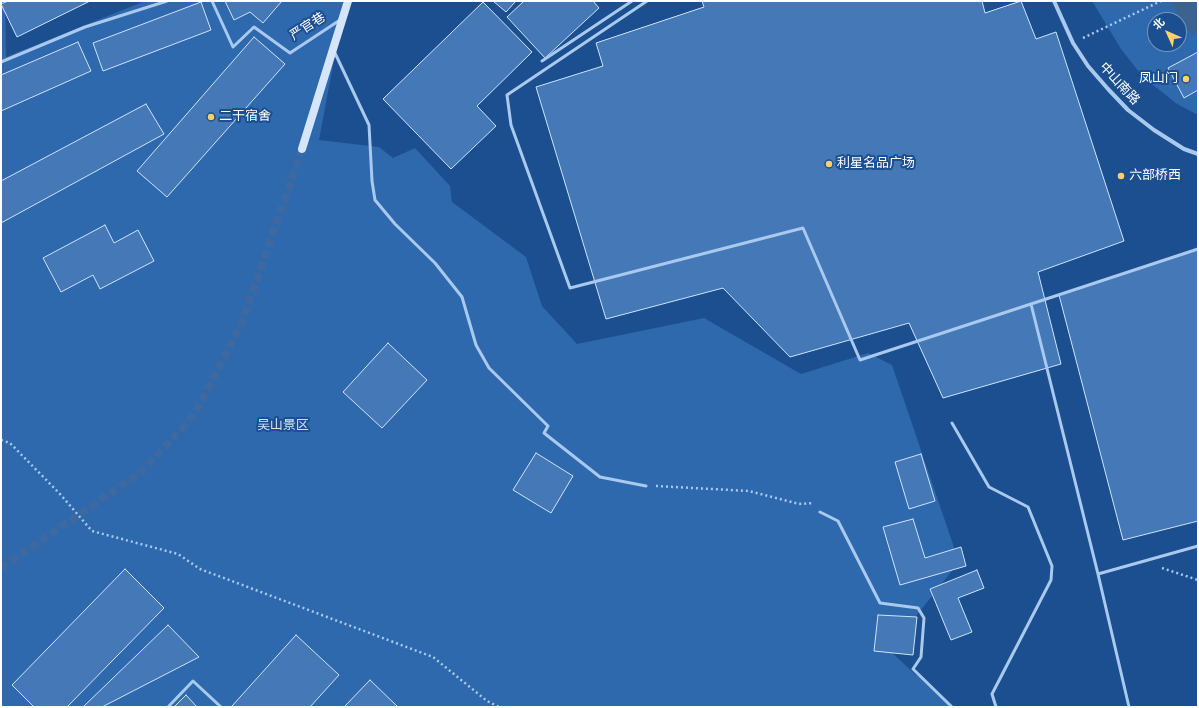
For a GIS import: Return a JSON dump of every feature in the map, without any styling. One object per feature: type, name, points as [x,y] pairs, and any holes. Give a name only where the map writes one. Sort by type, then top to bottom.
[{"type":"street","name":"严官巷","points":[[302,149],[348,1]]},
{"type":"street","name":"中山南路","points":[[1054,1],[1074,43],[1088,66],[1128,110],[1154,130],[1184,149],[1198,154]]},
{"type":"lane","points":[[1,62],[86,27],[167,1]]},
{"type":"lane","name":"严官巷","points":[[212,1],[234,47],[254,27],[290,53],[343,18]]},
{"type":"lane","points":[[542,61],[632,1]]},
{"type":"lane","points":[[647,1],[507,95],[511,125],[570,288],[803,228],[860,360],[1198,249]]},
{"type":"lane","points":[[333,49],[369,125],[372,181],[375,200],[395,224],[435,263],[462,297],[476,345],[489,368],[548,426],[544,433],[600,477],[646,486]]},
{"type":"lane","points":[[1031,304],[1098,574],[1129,707]]},
{"type":"lane","points":[[952,423],[989,487],[1028,507],[1052,566],[1051,580],[992,694],[996,707]]},
{"type":"lane","points":[[820,512],[838,521],[880,603],[918,608],[924,618],[920,657],[913,669],[952,707]]},
{"type":"lane","points":[[1098,574],[1198,546]]},
{"type":"lane","points":[[168,707],[193,681],[221,707]]},
{"type":"path","points":[[1074,43],[1160,1]]},
{"type":"path","points":[[1,440],[10,443],[60,494],[92,531],[178,554],[200,569],[433,657],[487,701],[499,707]]},
{"type":"path","points":[[646,486],[749,491],[799,504],[814,502],[820,512]]},
{"type":"path","points":[[1142,561],[1198,580]]},
{"type":"green space","name":"吴山景区","points":[[1,1],[5,1],[6,57],[145,1],[345,1],[319,140],[379,147],[393,158],[415,148],[450,186],[452,202],[526,257],[542,306],[577,344],[704,318],[801,374],[868,353],[892,365],[959,562],[889,650],[916,675],[921,677],[951,707],[1,707]]},
{"type":"green space","points":[[1092,1],[1198,1],[1198,115],[1177,104],[1143,77],[1121,49]]},
{"type":"building","points":[[8,1],[90,1],[17,37],[1,4]]},
{"type":"building","points":[[225,1],[282,1],[263,23],[250,12],[234,20]]},
{"type":"building","points":[[493,1],[516,1],[506,12]]},
{"type":"building","points":[[524,1],[593,1],[599,8],[545,58],[507,17]]},
{"type":"building","name":"利星名品广场","points":[[702,1],[982,1],[985,13],[1021,1],[1036,39],[1056,32],[1124,241],[1038,272],[1061,364],[943,398],[909,323],[790,357],[723,288],[606,319],[536,87],[603,66],[596,43],[704,7]]},
{"type":"building","points":[[201,2],[211,30],[103,71],[93,43]]},
{"type":"building","points":[[483,2],[532,52],[477,106],[496,126],[451,169],[383,99]]},
{"type":"building","name":"二干宿舍","points":[[254,37],[285,64],[167,197],[137,171]]},
{"type":"building","points":[[78,42],[91,71],[1,111],[1,75]]},
{"type":"building","name":"凤山门","points":[[1198,52],[1198,90],[1184,98],[1168,68]]},
{"type":"building","points":[[146,104],[164,134],[1,223],[1,181]]},
{"type":"building","points":[[105,225],[114,243],[138,230],[154,261],[100,289],[93,275],[61,292],[43,258]]},
{"type":"building","points":[[1198,249],[1198,521],[1123,540],[1059,295]]},
{"type":"building","points":[[388,343],[427,380],[382,428],[343,392]]},
{"type":"building","points":[[536,453],[573,476],[551,513],[513,490]]},
{"type":"building","points":[[921,454],[935,501],[909,509],[895,462]]},
{"type":"building","points":[[913,519],[925,558],[961,547],[966,566],[900,585],[883,527]]},
{"type":"building","points":[[125,569],[164,608],[67,707],[34,707],[12,685]]},
{"type":"building","points":[[977,570],[984,588],[958,598],[972,632],[951,640],[930,589]]},
{"type":"building","points":[[878,615],[917,617],[913,655],[874,651]]},
{"type":"building","points":[[168,625],[199,657],[102,707],[83,707]]},
{"type":"building","points":[[296,635],[339,675],[310,707],[233,707],[232,706]]},
{"type":"building","points":[[370,680],[398,707],[344,707]]},
{"type":"building","points":[[186,695],[197,707],[174,707]]},
{"type":"waterway","points":[[1182,1],[1192,19],[1198,26]]},
{"type":"tunnel","points":[[1,568],[143,471],[194,415],[242,322],[302,149]]},
{"type":"place","name":"凤山门","points":[[1186,79]]},
{"type":"place","name":"二干宿舍","points":[[211,117]]},
{"type":"place","name":"利星名品广场","points":[[829,164]]},
{"type":"place","name":"六部桥西","points":[[1121,176]]}]
